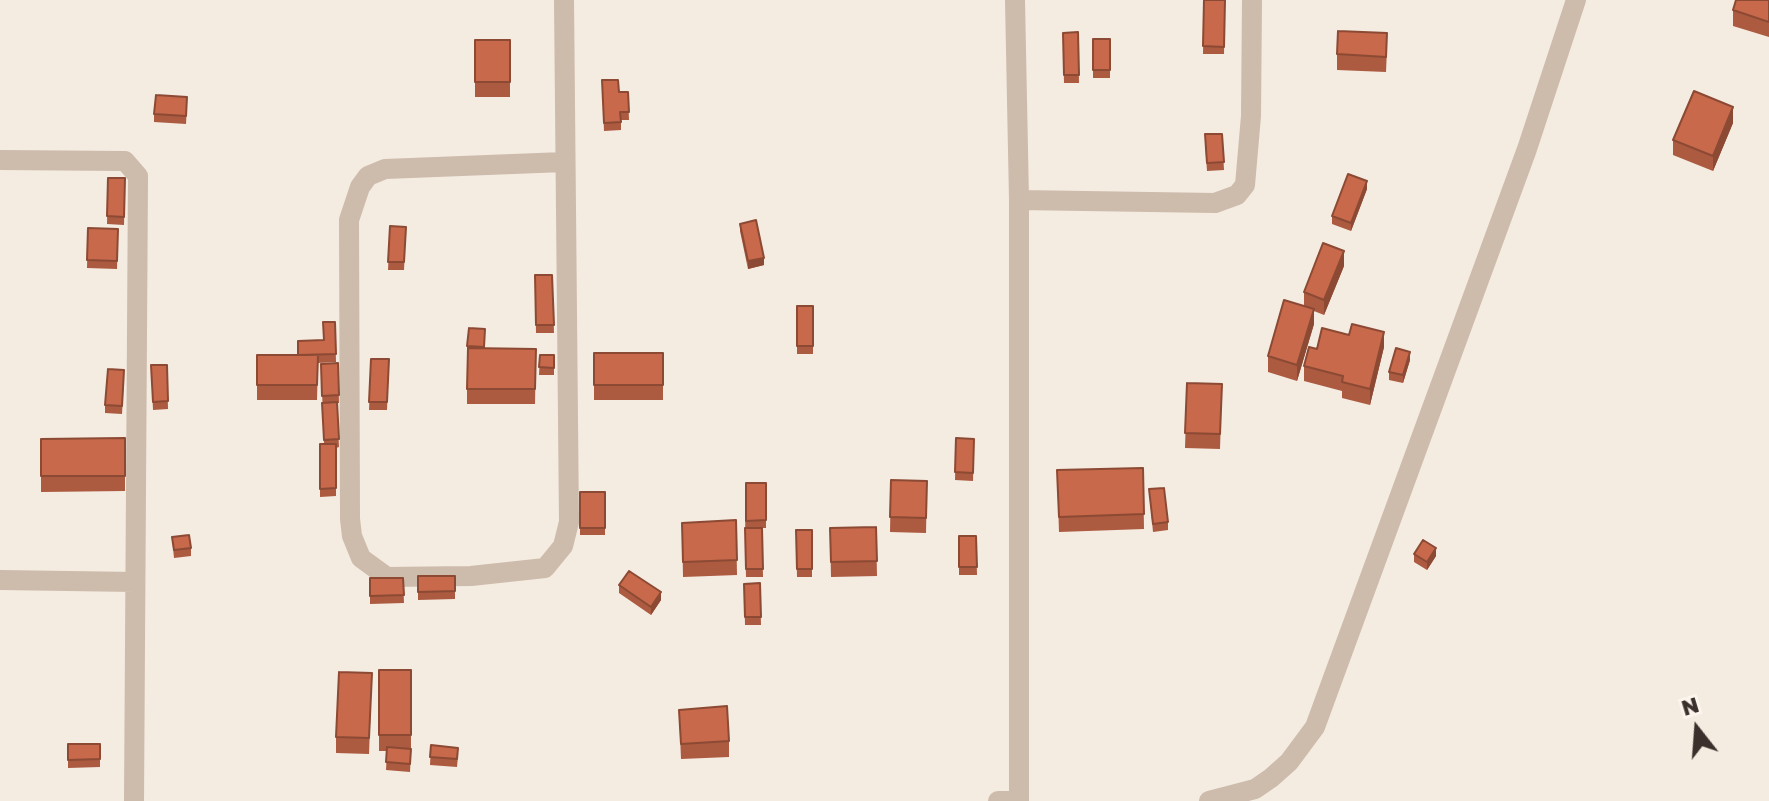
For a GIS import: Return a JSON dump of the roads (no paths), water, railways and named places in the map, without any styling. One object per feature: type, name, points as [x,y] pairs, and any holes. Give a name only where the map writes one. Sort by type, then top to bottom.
[{"type":"street","points":[[564,0],[569,522],[563,546],[545,568],[471,576],[387,577],[361,558],[352,536],[350,519],[349,220],[360,187],[368,176],[385,169],[564,162]]},
{"type":"street","points":[[1015,0],[1019,200],[1019,801]]},
{"type":"street","points":[[1019,200],[1215,203],[1237,195],[1245,185],[1249,140],[1252,0]]},
{"type":"street","points":[[1209,801],[1255,789],[1271,778],[1289,762],[1315,727],[1527,149],[1576,0]]},
{"type":"street","points":[[0,160],[125,161],[138,176],[134,801]]},
{"type":"street","points":[[0,580],[135,582]]},
{"type":"street","points":[[998,801],[1028,801]]}]
